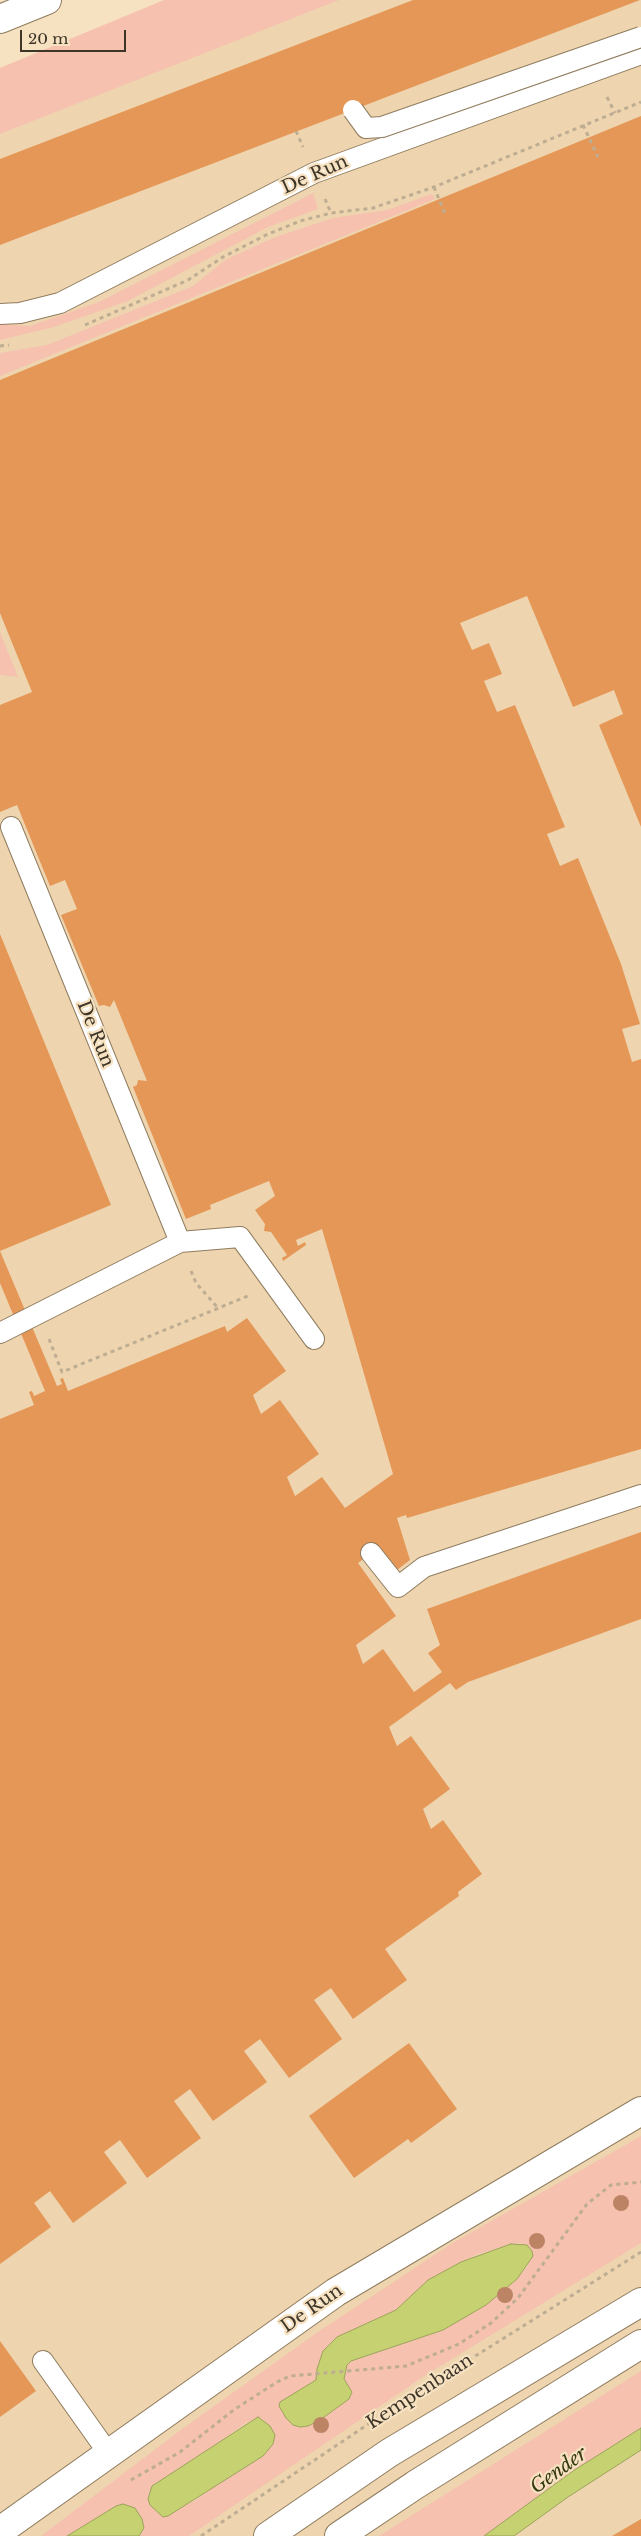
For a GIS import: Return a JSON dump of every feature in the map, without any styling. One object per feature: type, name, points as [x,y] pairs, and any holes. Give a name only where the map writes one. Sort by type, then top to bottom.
[{"type":"main road","points":[[0,19],[47,0]]},
{"type":"main road","name":"De Run","points":[[0,2531],[336,2292],[641,2111]]},
{"type":"main road","name":"Kempenbaan","points":[[268,2536],[389,2453],[641,2302]]},
{"type":"main road","points":[[339,2536],[415,2485],[641,2344]]},
{"type":"lane","points":[[353,110],[366,128],[382,127],[641,37]]},
{"type":"lane","name":"De Run","points":[[0,314],[20,313],[60,303],[314,173],[641,54]]},
{"type":"lane","name":"De Run","points":[[11,827],[180,1242]]},
{"type":"lane","points":[[0,1333],[180,1242],[240,1236],[314,1339]]},
{"type":"lane","points":[[371,1553],[398,1587],[424,1568],[641,1495]]},
{"type":"lane","points":[[43,2361],[109,2454]]},
{"type":"path","points":[[78,327],[188,280],[223,257],[266,235],[300,221],[331,213],[373,208],[434,187],[641,102]]},
{"type":"path","points":[[583,125],[598,157]]},
{"type":"path","points":[[434,187],[444,214]]},
{"type":"path","points":[[0,346],[17,344]]},
{"type":"path","points":[[180,1242],[196,1283],[218,1308]]},
{"type":"path","points":[[39,1313],[62,1372],[245,1297],[270,1279]]},
{"type":"path","points":[[128,2482],[180,2452],[235,2410],[277,2382],[290,2376],[406,2366],[459,2344],[491,2323],[518,2298],[587,2204],[611,2185],[641,2182]]},
{"type":"path","name":"Kempenbaan","points":[[201,2536],[391,2409],[641,2252]]},
{"type":"shaded area","points":[[164,0],[339,0],[0,134],[0,68]]},
{"type":"shaded area","points":[[259,0],[641,0],[641,2536],[0,2536],[0,106]]},
{"type":"shaded area","points":[[313,193],[318,209],[268,227],[128,301],[54,327],[0,340],[0,324],[30,326],[99,302]]},
{"type":"shaded area","points":[[432,194],[435,199],[0,376],[0,353],[47,345],[193,286],[225,260],[273,238],[333,218],[387,210]]},
{"type":"shaded area","points":[[0,632],[18,677],[0,675]]},
{"type":"shaded area","points":[[641,2136],[641,2243],[426,2375],[189,2536],[139,2536],[143,2532],[116,2506],[67,2536],[41,2536],[182,2429],[318,2332],[451,2244]],"holes":[[[518,2243],[527,2245],[532,2251],[528,2266],[517,2279],[486,2305],[443,2330],[351,2361],[347,2365],[344,2379],[349,2399],[320,2420],[308,2426],[300,2427],[293,2425],[286,2418],[280,2406],[298,2390],[316,2380],[317,2369],[327,2346],[337,2337],[396,2310],[448,2268],[478,2254]],[[263,2419],[275,2435],[198,2499],[186,2505],[158,2513],[150,2505],[148,2499],[152,2486],[187,2465],[247,2422]]]},
{"type":"shaded area","points":[[511,2244],[527,2245],[532,2251],[533,2256],[517,2279],[486,2305],[443,2330],[351,2361],[347,2365],[344,2379],[352,2392],[349,2399],[320,2420],[308,2426],[300,2427],[293,2425],[286,2418],[279,2406],[280,2402],[316,2380],[317,2369],[323,2351],[337,2337],[396,2310],[428,2280],[461,2262]]},
{"type":"shaded area","points":[[641,2371],[641,2428],[573,2471],[484,2536],[379,2536]]},
{"type":"shaded area","points":[[258,2417],[270,2426],[275,2435],[273,2444],[263,2456],[168,2516],[163,2517],[150,2505],[148,2499],[152,2486]]},
{"type":"shaded area","points":[[641,2428],[641,2450],[568,2497],[514,2536],[484,2536],[573,2471]]},
{"type":"shaded area","points":[[123,2504],[135,2508],[142,2519],[144,2528],[139,2536],[67,2536],[116,2506]]},
{"type":"building","points":[[413,0],[640,0],[0,245],[0,159]]},
{"type":"building","points":[[641,116],[641,827],[599,725],[623,714],[614,690],[573,707],[527,596],[460,623],[472,650],[489,643],[502,674],[484,681],[497,712],[515,705],[565,827],[547,834],[560,866],[578,858],[621,964],[640,1024],[622,1029],[632,1062],[641,1059],[641,1449],[407,1518],[406,1515],[397,1518],[410,1560],[397,1570],[380,1547],[358,1563],[396,1616],[356,1645],[363,1664],[383,1649],[414,1692],[442,1672],[428,1653],[440,1645],[427,1609],[641,1532],[641,1619],[468,1682],[456,1690],[450,1683],[389,1727],[397,1746],[411,1736],[450,1789],[423,1809],[431,1829],[443,1820],[482,1874],[458,1892],[459,1896],[385,1949],[407,1980],[353,2019],[331,1988],[314,2000],[342,2039],[289,2078],[260,2039],[244,2051],[267,2082],[213,2121],[190,2089],[174,2101],[201,2138],[147,2178],[120,2140],[104,2152],[127,2183],[73,2223],[50,2191],[34,2203],[51,2227],[0,2264],[0,1419],[34,1405],[29,1392],[32,1391],[34,1396],[45,1391],[0,1283],[0,1251],[57,1386],[62,1384],[60,1379],[63,1378],[68,1391],[225,1326],[227,1332],[247,1318],[286,1371],[253,1395],[261,1414],[280,1400],[319,1454],[287,1477],[295,1496],[322,1477],[345,1508],[393,1474],[322,1229],[296,1240],[298,1246],[305,1242],[306,1245],[283,1261],[282,1258],[287,1255],[271,1232],[264,1231],[265,1224],[255,1210],[275,1196],[269,1181],[210,1205],[211,1209],[186,1219],[133,1087],[137,1085],[138,1080],[147,1081],[114,1000],[110,1007],[99,1006],[61,915],[77,909],[65,880],[50,886],[17,805],[0,812],[0,705],[32,692],[0,613],[0,380]]},
{"type":"building","points":[[0,934],[111,1205],[0,1251]]},
{"type":"building","points":[[409,2043],[457,2109],[411,2143],[408,2139],[354,2178],[309,2116]]},
{"type":"building","points":[[0,2341],[36,2391],[0,2417]]},
{"type":"building","points":[[641,2519],[641,2536],[612,2536]]},
{"type":"water label","name":"Gender","points":[[559,2471]]}]
